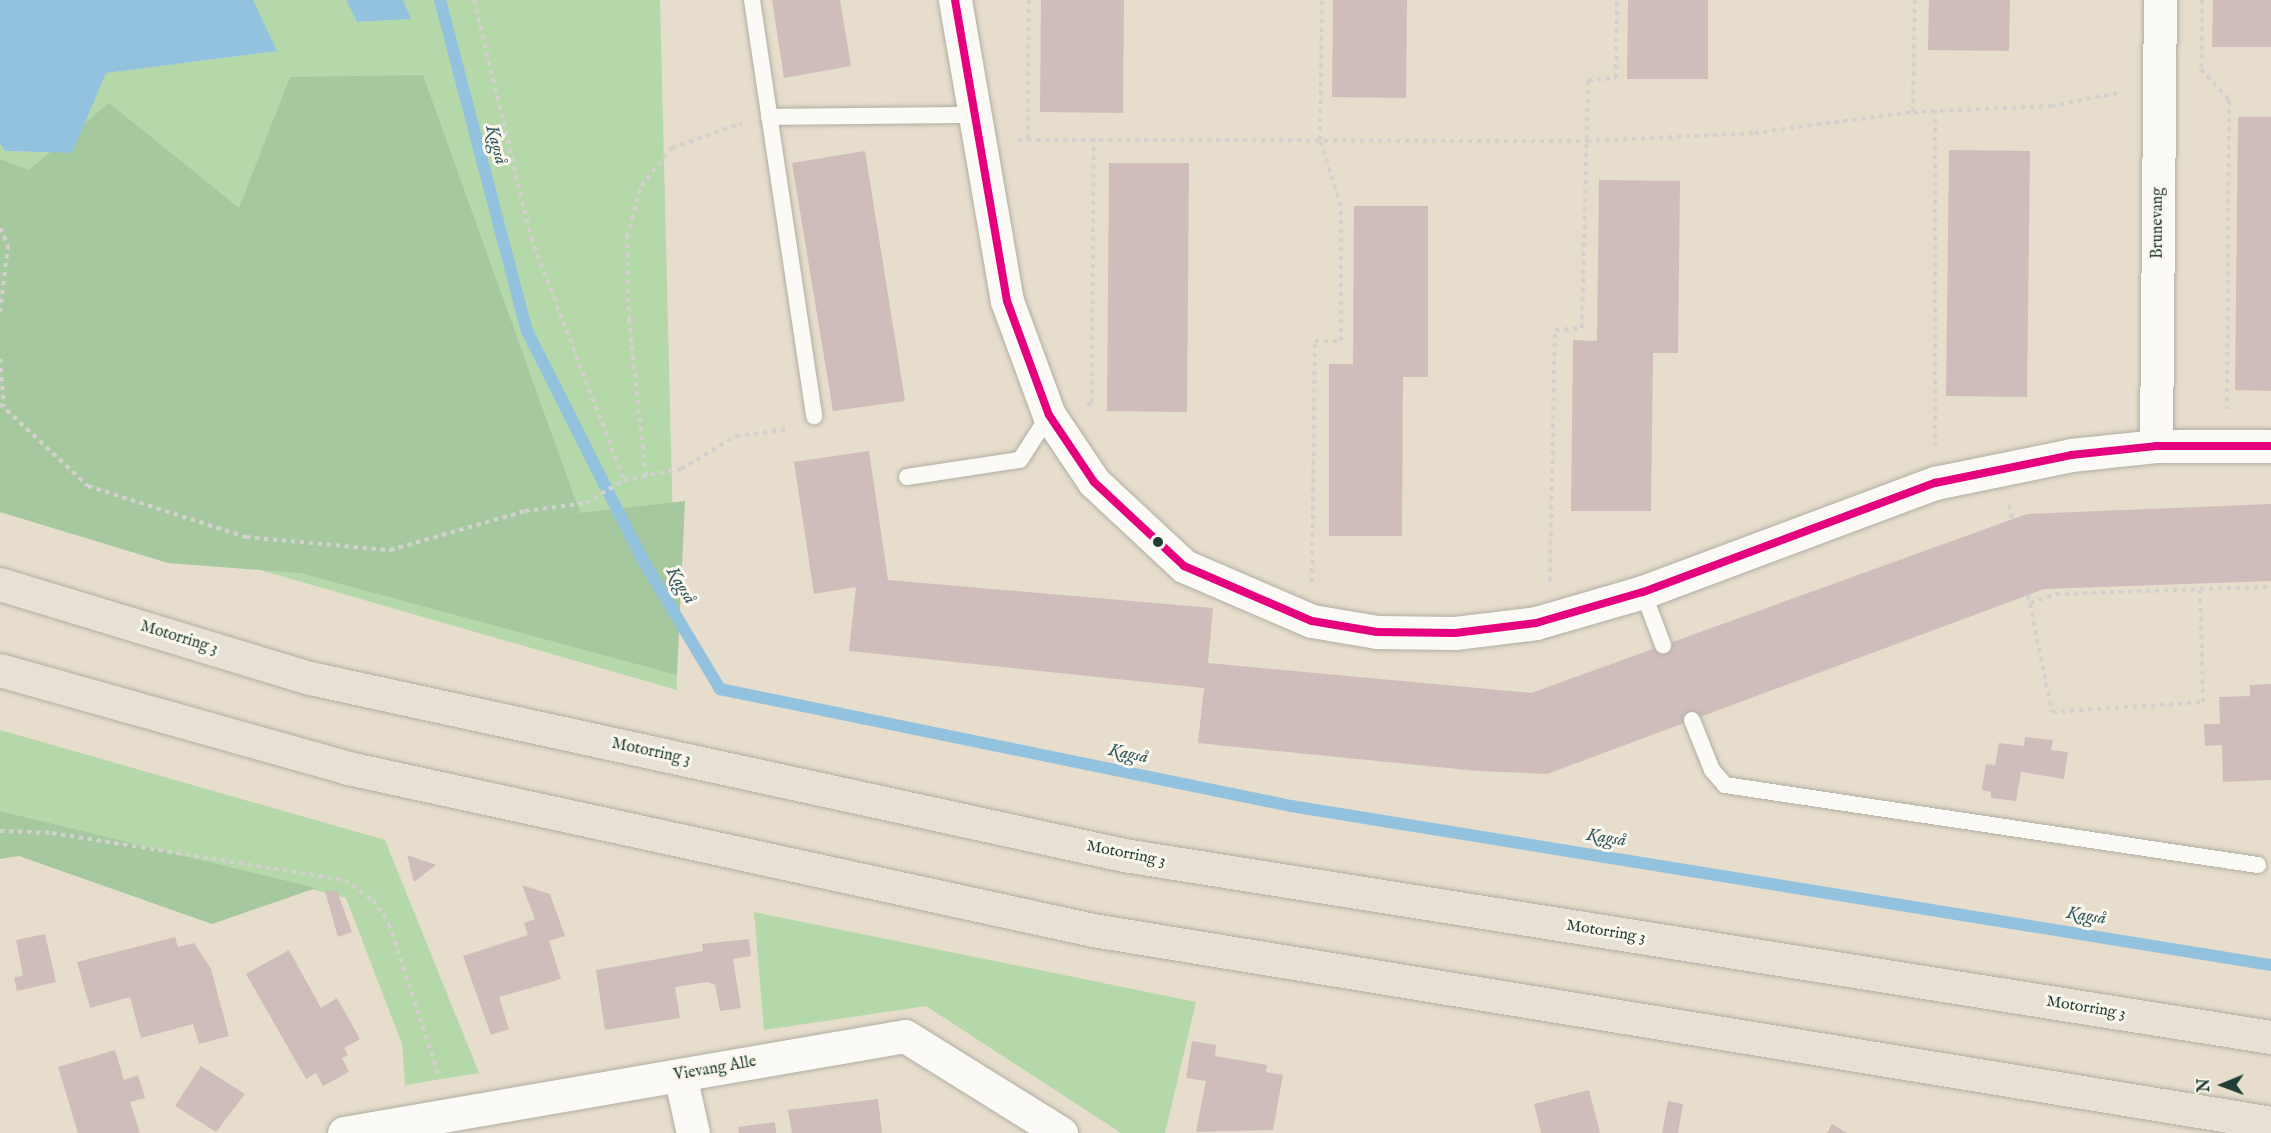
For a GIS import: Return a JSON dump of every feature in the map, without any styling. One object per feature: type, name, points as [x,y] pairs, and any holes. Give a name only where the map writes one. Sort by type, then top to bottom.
[{"type":"highway","name":"Motorring 3","points":[[0,584],[310,678],[1124,855],[2271,1037]]},
{"type":"highway","points":[[0,670],[348,768],[1093,930],[2271,1123]]},
{"type":"street","points":[[955,0],[1007,301],[1049,415],[1094,482],[1184,566],[1312,621],[1377,632],[1455,633],[1549,618],[1643,592],[1935,483],[2071,455],[2156,446],[2271,446]]},
{"type":"street","name":"Brunevang","points":[[2156,446],[2160,0]]},
{"type":"street","name":"Vievang Alle","points":[[344,1133],[905,1036],[1061,1133]]},
{"type":"street","points":[[680,1074],[693,1133]]},
{"type":"lane","points":[[752,0],[814,416]]},
{"type":"lane","points":[[769,117],[975,115]]},
{"type":"lane","points":[[907,477],[1020,460],[1049,415]]},
{"type":"lane","points":[[1643,592],[1663,645]]},
{"type":"lane","points":[[1692,720],[1712,770],[1725,784],[2258,865]]},
{"type":"path","points":[[474,0],[531,238],[624,480]]},
{"type":"path","points":[[1028,139],[1029,0]]},
{"type":"path","points":[[1312,621],[1315,341],[1341,340],[1341,206],[1320,140],[1322,0]]},
{"type":"path","points":[[1549,618],[1555,330],[1582,328],[1588,80],[1616,78],[1617,0]]},
{"type":"path","points":[[1913,112],[1915,0]]},
{"type":"path","points":[[2202,0],[2201,69],[2229,100],[2227,446]]},
{"type":"path","points":[[980,148],[1028,139],[1587,141],[1754,134],[1913,112],[2050,106],[2159,85],[2201,69]]},
{"type":"path","points":[[1935,110],[1935,483]]},
{"type":"path","points":[[646,476],[629,320],[627,237],[641,186],[672,148],[769,117]]},
{"type":"path","points":[[1092,403],[1094,139]]},
{"type":"path","points":[[0,228],[9,245],[0,313]]},
{"type":"path","points":[[0,359],[2,405],[88,486],[246,537],[390,550],[525,511],[586,503],[624,480],[681,469],[736,436],[788,430],[814,416]]},
{"type":"path","points":[[2030,603],[2056,594],[2271,586]]},
{"type":"path","points":[[2028,595],[2052,712],[2203,702],[2200,589]]},
{"type":"path","points":[[0,831],[52,833],[345,880],[373,900],[389,924],[452,1116]]},
{"type":"green space","points":[[253,0],[346,0],[357,22],[410,19],[403,0],[660,0],[677,690],[0,495],[0,144],[5,151],[72,153],[105,73],[276,51]]},
{"type":"green space","points":[[423,75],[580,513],[685,501],[677,675],[300,573],[168,563],[0,512],[0,159],[29,170],[109,103],[239,208],[290,77]]},
{"type":"green space","points":[[0,730],[385,840],[479,1073],[405,1085],[402,1044],[346,898],[0,811]]},
{"type":"green space","points":[[0,811],[316,888],[212,924],[19,856],[0,859]]},
{"type":"green space","points":[[754,912],[1196,1002],[1165,1133],[1121,1133],[926,1006],[764,1030]]},
{"type":"water","points":[[0,0],[253,0],[277,51],[106,73],[72,153],[5,151],[0,144]]},
{"type":"water","points":[[346,0],[403,0],[411,19],[357,22]]},
{"type":"building","points":[[772,0],[840,0],[851,66],[784,78]]},
{"type":"building","points":[[1041,0],[1124,0],[1123,113],[1040,112]]},
{"type":"building","points":[[1333,0],[1407,0],[1406,98],[1332,97]]},
{"type":"building","points":[[1628,0],[1708,0],[1708,79],[1627,79]]},
{"type":"building","points":[[1929,0],[2010,0],[2009,51],[1928,50]]},
{"type":"building","points":[[2213,0],[2271,0],[2271,47],[2212,47]]},
{"type":"building","points":[[2238,117],[2271,117],[2271,391],[2235,390]]},
{"type":"building","points":[[1949,150],[2030,151],[2027,397],[1946,396]]},
{"type":"building","points":[[865,151],[905,401],[833,411],[792,163]]},
{"type":"building","points":[[1109,163],[1189,163],[1187,412],[1107,411]]},
{"type":"building","points":[[1599,180],[1680,181],[1678,353],[1653,353],[1651,511],[1571,511],[1573,340],[1597,341]]},
{"type":"building","points":[[1354,206],[1428,206],[1428,377],[1403,377],[1402,536],[1329,536],[1329,364],[1353,364]]},
{"type":"building","points":[[869,451],[888,580],[1213,608],[1208,663],[1531,693],[2027,514],[2271,504],[2271,581],[2044,589],[1547,774],[1478,771],[1198,743],[1204,688],[849,651],[856,587],[814,594],[794,462]]},
{"type":"building","points":[[2271,684],[2271,780],[2223,782],[2222,745],[2205,746],[2204,724],[2220,724],[2219,697],[2250,696],[2250,685]]},
{"type":"building","points":[[2025,737],[2053,740],[2051,750],[2068,752],[2064,779],[2021,772],[2016,801],[1991,798],[1991,792],[1982,790],[1986,764],[1995,765],[1999,743],[2024,746]]},
{"type":"building","points":[[407,855],[436,865],[414,882]]},
{"type":"building","points":[[522,885],[550,894],[565,936],[549,941],[561,979],[499,997],[509,1029],[491,1035],[463,956],[528,935],[524,923],[535,919]]},
{"type":"building","points":[[325,891],[337,891],[352,932],[338,937]]},
{"type":"building","points":[[45,934],[56,982],[17,991],[14,978],[23,975],[16,940]]},
{"type":"building","points":[[175,937],[178,947],[194,943],[211,969],[229,1036],[199,1044],[193,1024],[141,1038],[130,997],[90,1008],[77,962]]},
{"type":"building","points":[[749,939],[751,956],[733,959],[741,1008],[720,1011],[715,985],[707,982],[675,987],[680,1018],[605,1030],[596,970],[703,951],[702,944]]},
{"type":"building","points":[[289,950],[321,1008],[337,998],[360,1039],[344,1048],[348,1055],[342,1058],[349,1072],[323,1086],[316,1073],[306,1079],[246,974]]},
{"type":"building","points":[[1192,1041],[1216,1045],[1215,1056],[1267,1065],[1266,1072],[1283,1075],[1273,1130],[1196,1132],[1206,1081],[1186,1078]]},
{"type":"building","points":[[115,1050],[124,1080],[138,1075],[145,1098],[130,1102],[140,1133],[78,1133],[58,1067]]},
{"type":"building","points":[[201,1066],[245,1094],[216,1132],[175,1106]]},
{"type":"building","points":[[1589,1090],[1600,1133],[1541,1133],[1534,1104]]},
{"type":"building","points":[[878,1099],[882,1133],[792,1133],[788,1110]]},
{"type":"building","points":[[1668,1101],[1683,1104],[1678,1133],[1662,1133]]},
{"type":"building","points":[[775,1122],[776,1133],[739,1133],[738,1127]]},
{"type":"building","points":[[1832,1124],[1847,1133],[1827,1133]]},
{"type":"waterway","name":"Kagså","points":[[440,0],[527,331],[641,557],[720,689],[1291,806],[2271,965]]},
{"type":"transit line","points":[[955,0],[1007,301],[1049,415],[1094,482],[1184,566],[1312,621],[1377,632],[1455,633],[1536,623],[1643,592],[1935,483],[2071,455],[2156,446],[2271,446]]}]
